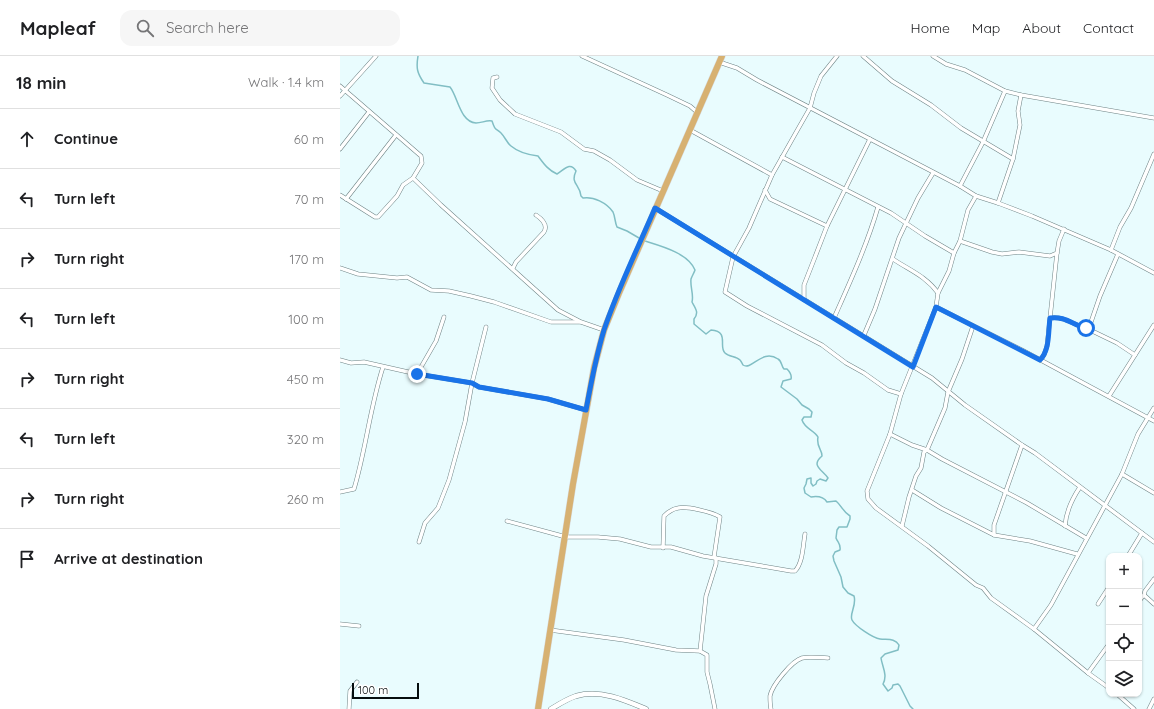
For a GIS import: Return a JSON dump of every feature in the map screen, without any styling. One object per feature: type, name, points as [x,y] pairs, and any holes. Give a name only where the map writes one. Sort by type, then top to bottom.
[{"type":"main road","points":[[538,709],[586,410],[594,368],[604,330],[720,59]]},
{"type":"street","points":[[340,96],[376,56]]},
{"type":"street","points":[[582,56],[690,106],[698,112]]},
{"type":"street","points":[[836,56],[821,76],[810,108],[772,175],[733,257],[725,292],[747,306],[822,345],[888,390],[901,394]]},
{"type":"street","points":[[863,56],[892,81],[931,105],[961,128],[1013,159]]},
{"type":"street","points":[[933,56],[946,64],[965,70],[1006,91],[1154,118]]},
{"type":"street","points":[[720,59],[810,108],[960,186],[976,196],[1064,229],[1111,250],[1154,273]]},
{"type":"street","points":[[496,77],[493,78],[492,88],[505,106],[515,114],[561,132],[584,149],[594,151],[610,160],[637,180],[663,191]]},
{"type":"street","points":[[340,86],[421,156],[422,163],[413,178],[403,185],[397,196],[378,217],[375,217],[340,195]]},
{"type":"street","points":[[960,186],[983,142],[1006,91]]},
{"type":"street","points":[[998,203],[1013,159],[1020,125],[1018,111],[1022,95]]},
{"type":"street","points":[[340,150],[369,112]]},
{"type":"street","points":[[690,130],[772,175]]},
{"type":"street","points":[[346,199],[396,135]]},
{"type":"street","points":[[804,300],[804,285],[827,226],[870,139]]},
{"type":"street","points":[[1111,250],[1154,154]]},
{"type":"street","points":[[782,157],[891,213],[954,253]]},
{"type":"street","points":[[864,335],[875,309],[883,282],[906,222],[933,173]]},
{"type":"street","points":[[413,178],[558,310],[581,322],[604,330]]},
{"type":"street","points":[[765,190],[770,199],[827,226]]},
{"type":"street","points":[[976,196],[968,210],[960,241],[954,253],[949,271],[938,293],[936,307],[901,394],[890,434],[867,494],[868,499],[876,508],[902,526],[976,585],[983,588],[991,598],[1034,629],[1106,686]]},
{"type":"street","points":[[834,318],[860,260],[873,226],[878,207]]},
{"type":"street","points":[[655,208],[932,378],[948,392],[1035,453],[1154,542]]},
{"type":"street","points":[[513,268],[516,262],[546,229],[545,224],[536,215]]},
{"type":"street","points":[[1040,360],[1044,355],[1047,346],[1059,241],[1064,229]]},
{"type":"street","points":[[960,241],[1002,254],[1019,252],[1050,256],[1058,252]]},
{"type":"street","points":[[1086,328],[1090,325],[1100,296],[1118,254]]},
{"type":"street","points":[[893,259],[926,279],[933,285],[938,293]]},
{"type":"street","points":[[340,268],[358,274],[397,278],[407,277],[431,290],[449,291],[494,302],[551,322],[581,322]]},
{"type":"street","points":[[936,307],[1022,350],[1154,421]]},
{"type":"street","points":[[417,374],[436,341],[444,317]]},
{"type":"street","points":[[1050,318],[1057,317],[1086,328],[1117,343],[1135,355]]},
{"type":"street","points":[[1109,396],[1154,325]]},
{"type":"street","points":[[902,526],[903,515],[916,476],[921,468],[924,452],[927,450],[945,408],[948,392],[962,359],[973,326]]},
{"type":"street","points":[[419,542],[425,523],[438,508],[449,480],[465,422],[472,383],[486,327]]},
{"type":"street","points":[[340,360],[350,363],[364,362],[417,374],[472,383],[479,387],[548,399],[586,410]]},
{"type":"street","points":[[340,492],[354,489],[383,367]]},
{"type":"street","points":[[1034,629],[1051,605],[1077,554],[1122,474],[1138,434],[1154,408]]},
{"type":"street","points":[[890,434],[912,445],[927,450],[1027,503],[1086,538]]},
{"type":"street","points":[[994,536],[994,525],[1022,445]]},
{"type":"street","points":[[1122,474],[1154,493]]},
{"type":"street","points":[[1066,526],[1066,517],[1069,507],[1080,487]]},
{"type":"street","points":[[912,490],[941,508],[994,536],[1030,541],[1077,554]]},
{"type":"street","points":[[664,548],[664,516],[671,510],[683,508],[714,514],[720,517],[715,558],[716,564],[706,596],[700,652]]},
{"type":"street","points":[[507,521],[566,537],[598,537],[651,547],[671,547],[703,556],[795,571],[798,568],[801,558],[805,534]]},
{"type":"street","points":[[1130,553],[1142,533]]},
{"type":"street","points":[[1142,597],[1154,579]]},
{"type":"street","points":[[1098,604],[1108,589]]},
{"type":"street","points":[[1144,595],[1154,604]]},
{"type":"street","points":[[340,624],[359,626]]},
{"type":"street","points":[[550,630],[624,640],[676,650],[700,652],[706,655],[707,672],[715,709]]},
{"type":"street","points":[[1088,673],[1106,648]]},
{"type":"street","points":[[770,709],[770,696],[774,687],[796,662],[806,658],[828,658]]},
{"type":"street","points":[[349,709],[350,691],[356,682]]},
{"type":"street","points":[[551,709],[569,699],[589,694],[616,698],[646,709]]},
{"type":"street","points":[[1120,697],[1134,709]]},
{"type":"street","points":[[1149,709],[1154,699]]},
{"type":"waterway","points":[[418,56],[418,70],[424,83],[450,87],[466,118],[471,122],[476,123],[492,121],[495,128],[511,146],[521,152],[538,156],[549,169],[557,174],[569,166],[574,168],[576,171],[574,179],[581,196],[583,198],[595,199],[607,206],[613,212],[617,227],[639,238]]},
{"type":"waterway","points":[[645,241],[673,251],[691,264],[695,270],[691,279],[693,296],[692,302],[697,313],[694,319],[694,324],[706,334],[711,330],[720,333],[722,336],[723,350],[725,353],[738,359],[743,365],[746,366],[767,356],[772,356],[781,362],[784,369],[787,369],[790,372],[791,379],[783,381],[781,387],[812,412],[811,417],[804,417],[802,420],[803,423],[818,437],[818,446],[822,456],[817,465],[828,478],[826,481],[820,479],[813,486],[811,483],[811,478],[807,479],[804,488],[805,493],[811,497],[822,498],[827,502],[836,501],[850,516],[847,527],[839,527],[837,530],[836,538],[840,545],[840,550],[835,552],[833,556],[843,587],[848,593],[854,596],[855,599],[851,618],[860,628],[869,634],[880,639],[893,640],[899,645],[898,650],[885,654],[881,658],[885,674],[883,684],[888,691],[893,685],[898,684],[913,709]]},
{"type":"route","points":[[417,374],[472,383],[479,387],[548,399],[586,410],[594,368],[604,330],[655,208],[733,257],[864,335],[913,367],[936,307],[1040,360],[1044,355],[1047,346],[1050,318],[1057,317],[1086,328]]}]
